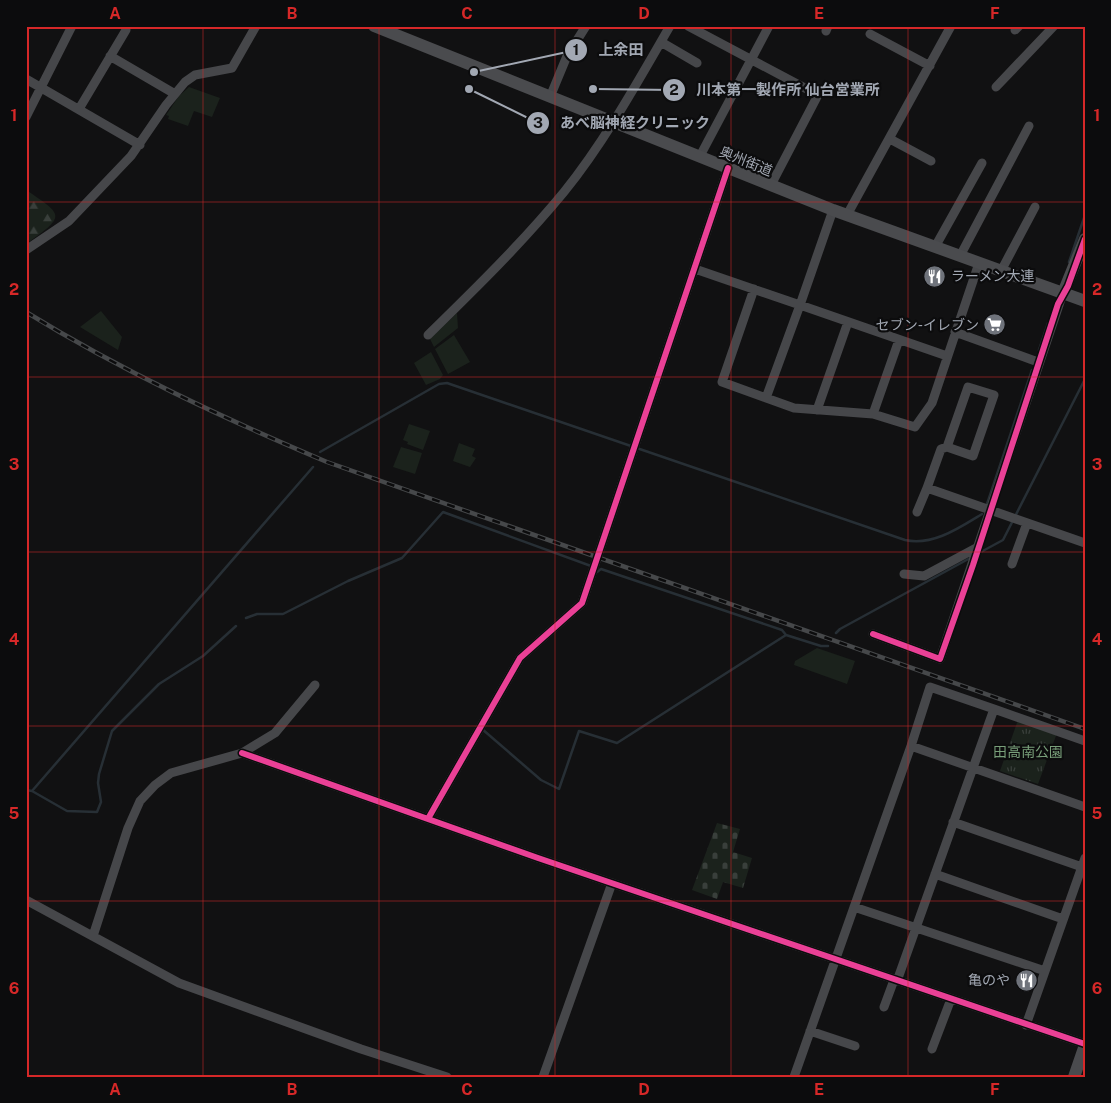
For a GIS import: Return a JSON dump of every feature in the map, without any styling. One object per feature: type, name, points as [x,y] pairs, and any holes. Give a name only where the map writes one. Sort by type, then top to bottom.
[{"type":"main road","name":"奥州街道","points":[[374,26],[393,30],[550,97],[833,210],[1085,301]]},
{"type":"main road","points":[[1063,293],[1085,239]]},
{"type":"main road","points":[[1074,1077],[1085,1045]]},
{"type":"street","points":[[26,117],[72,26]]},
{"type":"street","points":[[26,250],[69,222],[140,145],[185,82],[195,75],[232,68],[256,26]]},
{"type":"street","points":[[550,97],[567,56],[586,26]]},
{"type":"street","points":[[428,334],[508,257],[564,191],[614,121],[670,26]]},
{"type":"street","points":[[688,26],[818,95],[771,185]]},
{"type":"street","points":[[700,156],[769,26]]},
{"type":"street","points":[[847,215],[951,26]]},
{"type":"street","points":[[996,87],[1054,26]]},
{"type":"street","points":[[79,109],[126,30]]},
{"type":"street","points":[[870,34],[930,66]]},
{"type":"street","points":[[661,42],[697,63]]},
{"type":"street","points":[[110,56],[175,94]]},
{"type":"street","points":[[26,79],[140,145]]},
{"type":"street","points":[[960,256],[1029,126]]},
{"type":"street","points":[[890,139],[931,161]]},
{"type":"street","points":[[935,247],[982,164]]},
{"type":"street","points":[[429,817],[520,658],[582,602],[728,168]]},
{"type":"street","points":[[1001,272],[1035,206]]},
{"type":"street","points":[[766,398],[833,210]]},
{"type":"street","points":[[754,289],[722,382],[794,408],[873,414],[915,427],[932,403],[979,263]]},
{"type":"street","points":[[695,269],[947,356]]},
{"type":"street","points":[[873,634],[940,659],[977,552],[1038,362],[1063,293]]},
{"type":"street","points":[[817,410],[848,322]]},
{"type":"street","points":[[955,332],[1038,362]]},
{"type":"street","points":[[873,414],[899,340]]},
{"type":"street","points":[[917,512],[941,450],[947,447],[968,387],[994,395],[973,456],[947,447]]},
{"type":"street","points":[[927,488],[1085,543]]},
{"type":"street","points":[[1012,564],[1027,523]]},
{"type":"street","points":[[904,574],[924,576],[977,552]]},
{"type":"street","points":[[93,936],[128,828],[140,801],[155,785],[171,773],[242,753],[275,733],[315,685]]},
{"type":"street","points":[[794,1077],[930,687],[1085,741]]},
{"type":"street","points":[[884,1007],[916,928],[994,708]]},
{"type":"street","points":[[911,746],[1085,807]]},
{"type":"street","points":[[242,753],[429,817],[612,883],[1085,1045]]},
{"type":"street","points":[[954,822],[1083,862],[1026,1025]]},
{"type":"street","points":[[935,874],[1063,920]]},
{"type":"street","points":[[543,1077],[612,883]]},
{"type":"street","points":[[26,900],[179,983],[352,1046],[447,1077]]},
{"type":"street","points":[[854,907],[1045,971]]},
{"type":"street","points":[[932,1049],[951,999]]},
{"type":"street","points":[[810,1031],[855,1046]]},
{"type":"green space","points":[[189,87],[220,98],[212,117],[194,111],[188,126],[168,119],[169,116],[166,115],[179,96]]},
{"type":"green space","points":[[26,190],[48,205],[55,216],[48,227],[26,244]]},
{"type":"green space","points":[[101,311],[122,337],[118,350],[80,327]]},
{"type":"green space","points":[[457,313],[458,328],[434,347],[430,339]]},
{"type":"green space","points":[[454,335],[470,362],[448,374],[435,349]]},
{"type":"green space","points":[[431,352],[443,375],[440,379],[426,385],[414,363]]},
{"type":"green space","points":[[409,424],[430,431],[423,450],[407,444],[408,442],[403,440]]},
{"type":"green space","points":[[459,443],[475,449],[472,456],[476,458],[470,467],[453,461]]},
{"type":"green space","points":[[401,447],[422,453],[415,474],[393,467]]},
{"type":"green space","points":[[817,648],[855,661],[847,684],[794,665],[795,661]]},
{"type":"green space","name":"田高南公園","points":[[1018,720],[1057,733],[1038,784],[1000,771]]},
{"type":"green space","points":[[717,823],[740,829],[733,852],[752,858],[743,888],[723,882],[717,899],[692,890]]},
{"type":"waterway","points":[[1069,262],[1085,215]]},
{"type":"waterway","points":[[1039,350],[1048,323]]},
{"type":"waterway","points":[[987,504],[1032,370]]},
{"type":"waterway","points":[[979,553],[1003,540],[1085,379]]},
{"type":"waterway","points":[[320,452],[439,384],[447,383],[905,540],[915,541],[936,538],[955,530],[982,514]]},
{"type":"waterway","points":[[26,790],[32,791],[313,467]]},
{"type":"waterway","points":[[246,618],[257,614],[283,614],[348,581],[402,558],[443,512],[591,566]]},
{"type":"waterway","points":[[836,633],[840,629],[972,557]]},
{"type":"waterway","points":[[597,572],[601,569],[782,630],[786,635]]},
{"type":"waterway","points":[[32,791],[67,811],[97,812],[101,802],[98,783],[99,774],[112,731],[159,684],[203,656],[236,626]]},
{"type":"waterway","points":[[482,729],[541,780],[559,789],[579,731],[617,743],[786,635],[821,646],[828,646]]},
{"type":"railway","points":[[26,312],[62,334],[174,393],[327,462],[1085,729]]},
{"type":"cycle path","points":[[429,817],[520,658],[582,603],[728,168]]},
{"type":"cycle path","points":[[873,634],[940,659],[973,565],[1058,304],[1068,286],[1085,239]]},
{"type":"cycle path","points":[[242,753],[538,858],[1085,1044]]},
{"type":"place","name":"上余田","points":[[474,72]]},
{"type":"place","name":"あべ脳神経クリニック","points":[[469,89]]},
{"type":"place","name":"川本第一製作所 仙台営業所","points":[[593,89]]},
{"type":"place","name":"ラーメン大連","points":[[935,276]]},
{"type":"place","name":"セブン-イレブン","points":[[995,325]]},
{"type":"place","name":"亀のや","points":[[1026,980]]}]
